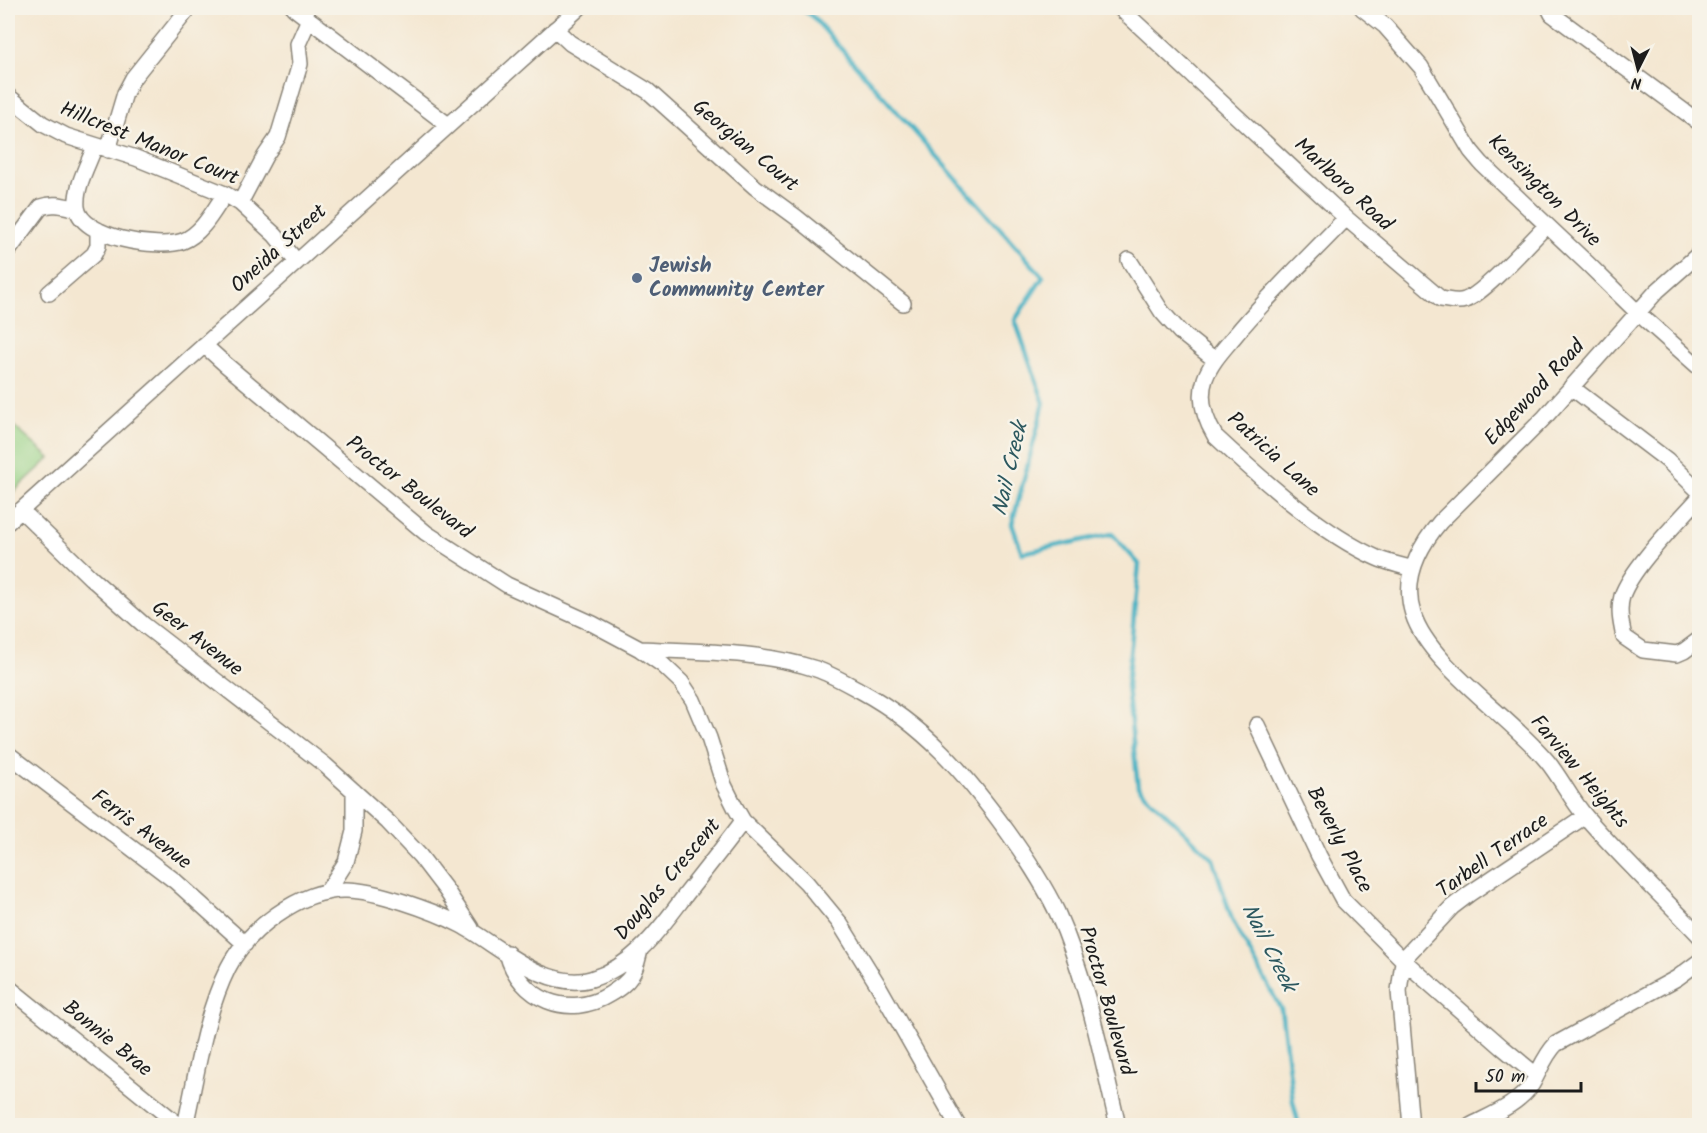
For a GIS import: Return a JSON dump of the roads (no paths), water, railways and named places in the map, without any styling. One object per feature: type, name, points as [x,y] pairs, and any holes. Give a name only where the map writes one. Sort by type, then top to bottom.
[{"type":"street","points":[[189,8],[133,78],[102,148],[77,193],[77,209],[88,225],[98,230],[133,242],[165,244],[183,241],[201,228],[225,194]]},
{"type":"street","points":[[294,8],[448,125]]},
{"type":"street","name":"Oneida Street","points":[[8,522],[579,8]]},
{"type":"street","name":"Marlboro Road","points":[[1120,8],[1346,218],[1441,299],[1461,302],[1470,298],[1546,226]]},
{"type":"street","name":"Kensington Drive","points":[[1362,8],[1385,27],[1421,67],[1471,152],[1482,164],[1638,314],[1700,368]]},
{"type":"street","points":[[1549,8],[1552,14],[1700,123]]},
{"type":"street","points":[[240,203],[278,137],[300,64],[298,44],[309,19]]},
{"type":"street","name":"Georgian Court","points":[[555,29],[570,43],[648,91],[755,187],[903,303]]},
{"type":"street","name":"Hillcrest Manor Court","points":[[8,96],[43,124],[66,136],[147,162],[225,194],[240,203],[275,235],[297,261]]},
{"type":"street","points":[[8,251],[41,207],[58,204],[77,209]]},
{"type":"street","name":"Patricia Lane","points":[[1346,218],[1249,318],[1215,360],[1205,378],[1202,401],[1208,424],[1215,436],[1303,511],[1350,545],[1379,560],[1413,569]]},
{"type":"street","points":[[49,293],[94,254],[98,246],[98,230]]},
{"type":"street","name":"Edgewood Road","points":[[1413,569],[1424,541],[1440,522],[1545,417],[1657,291],[1700,253]]},
{"type":"street","points":[[1129,260],[1162,312],[1180,332],[1215,360]]},
{"type":"street","name":"Proctor Boulevard","points":[[204,345],[426,533],[507,585],[593,624],[640,649],[669,670],[681,682],[693,700],[709,738],[724,785],[744,821],[806,882],[838,922],[878,985],[958,1125]]},
{"type":"street","points":[[1572,387],[1668,460],[1700,492]]},
{"type":"street","points":[[1700,497],[1630,577],[1622,597],[1620,618],[1624,637],[1643,650],[1677,654],[1700,639]]},
{"type":"street","name":"Geer Avenue","points":[[21,510],[91,578],[144,625],[325,765],[388,822],[420,856],[477,935]]},
{"type":"street","name":"Farview Heights","points":[[1413,569],[1410,576],[1409,597],[1412,613],[1418,626],[1442,660],[1516,728],[1547,761],[1585,816],[1700,936]]},
{"type":"street","name":"Proctor Boulevard","points":[[640,649],[772,658],[816,669],[880,701],[912,723],[938,747],[976,788],[1030,863],[1056,911],[1084,987],[1118,1125]]},
{"type":"street","name":"Beverly Place","points":[[1257,725],[1319,856],[1343,900],[1404,961],[1536,1075]]},
{"type":"street","name":"Ferris Avenue","points":[[8,754],[175,881],[245,944]]},
{"type":"street","points":[[327,892],[346,862],[354,831],[354,791]]},
{"type":"street","name":"Tarbell Terrace","points":[[1404,961],[1452,907],[1468,894],[1585,816]]},
{"type":"street","name":"Douglas Crescent","points":[[185,1125],[204,1040],[218,991],[229,966],[258,929],[279,912],[297,902],[327,892],[343,890],[361,891],[396,900],[459,925],[538,972],[557,980],[578,982],[594,978],[628,960],[650,941],[744,821]]},
{"type":"street","points":[[507,953],[510,965],[517,976],[532,991],[559,1005],[575,1007],[600,1000],[625,984],[635,969],[640,950]]},
{"type":"street","points":[[1404,961],[1399,991],[1411,1125]]},
{"type":"street","points":[[1470,1125],[1493,1120],[1512,1105],[1531,1085],[1548,1052],[1556,1044],[1677,978],[1700,961]]},
{"type":"street","name":"Bonnie Brae","points":[[8,987],[180,1125]]},
{"type":"waterway","name":"Nail Creek","points":[[800,8],[813,17],[1043,277],[1015,320],[1044,403],[1012,524],[1022,553],[1112,534],[1139,564],[1127,686],[1138,787],[1213,859],[1232,920],[1281,1009],[1293,1101],[1299,1126]]},
{"type":"place","name":"Jewish Community Center","points":[[637,278]]}]
